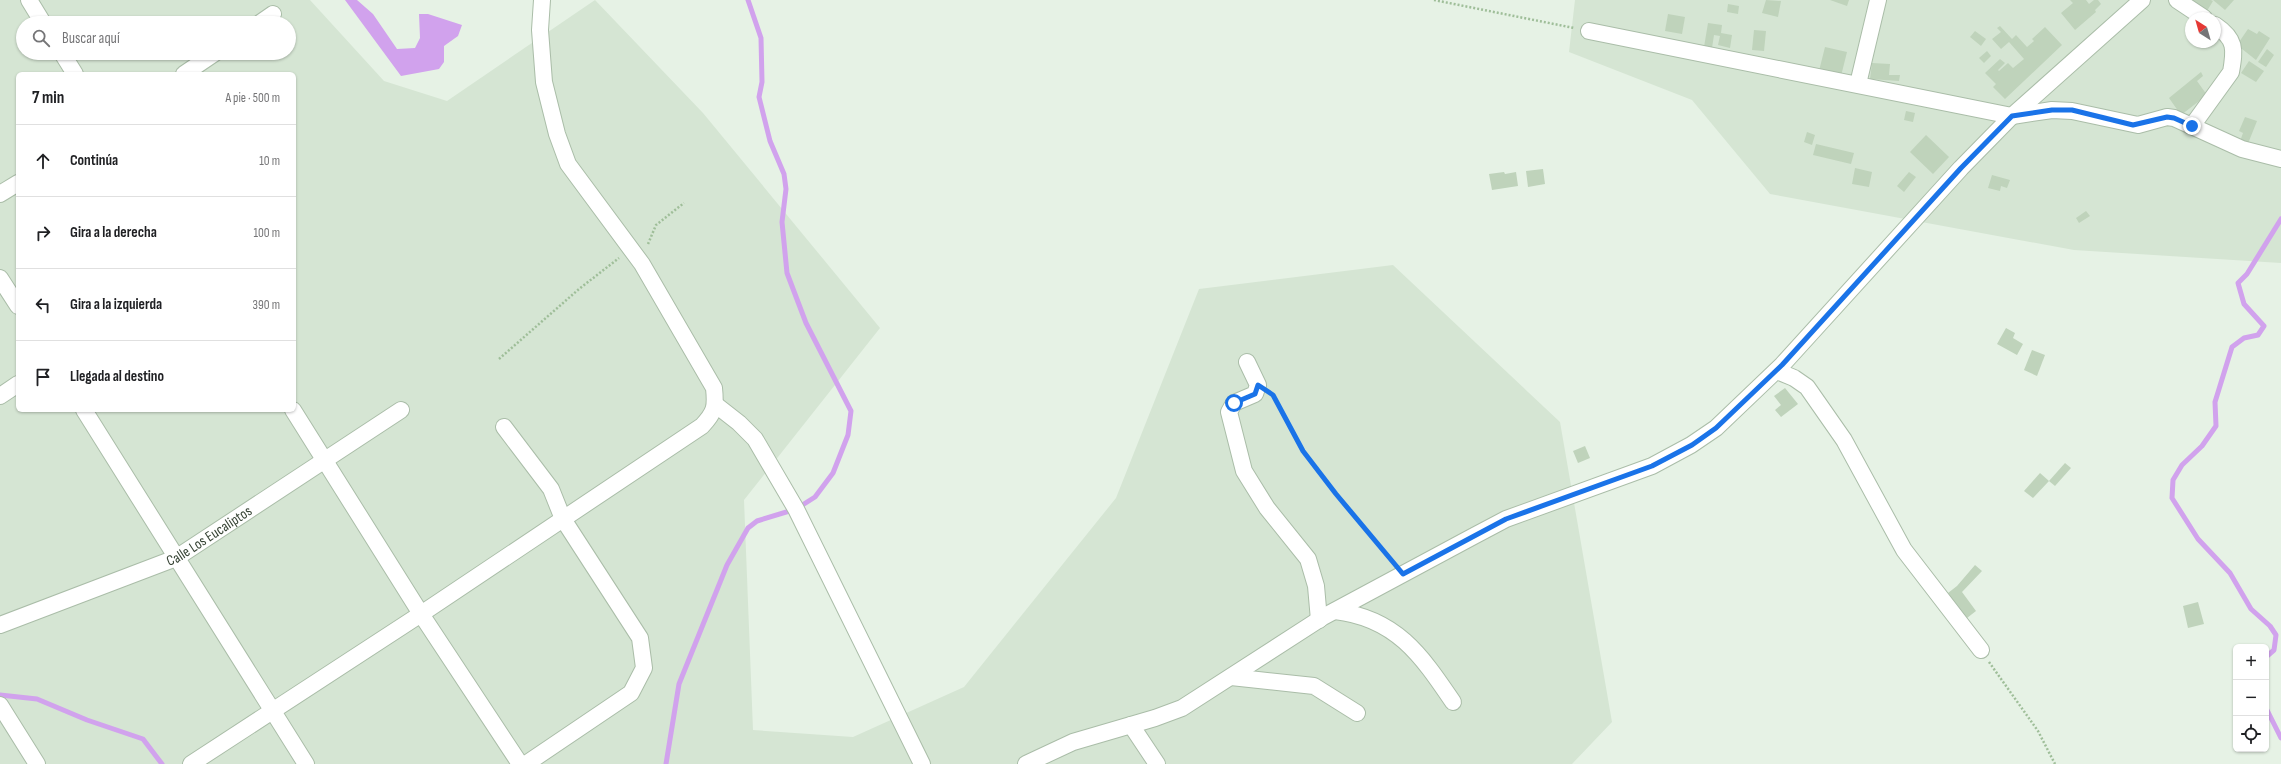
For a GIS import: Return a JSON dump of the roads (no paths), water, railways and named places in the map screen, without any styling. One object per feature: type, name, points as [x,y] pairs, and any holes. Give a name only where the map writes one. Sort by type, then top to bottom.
[{"type":"street","points":[[29,0],[39,16]]},
{"type":"street","points":[[191,764],[421,614],[702,426],[711,416],[716,405],[714,388],[642,264],[568,164],[560,142],[544,82],[540,30],[542,0]]},
{"type":"street","points":[[1858,84],[1878,0]]},
{"type":"street","points":[[1026,764],[1073,742],[1182,708],[1319,620],[1506,519],[1652,466],[1685,448],[1716,428],[1777,371],[1961,168],[2012,116],[2142,0]]},
{"type":"street","points":[[2177,0],[2195,12]]},
{"type":"street","points":[[2192,126],[2230,72],[2232,61],[2231,40],[2228,34],[2221,29]]},
{"type":"street","points":[[1589,31],[2012,116],[2052,110],[2072,110],[2133,125],[2167,117],[2174,118],[2242,149],[2281,159]]},
{"type":"street","points":[[66,60],[74,72]]},
{"type":"street","points":[[187,72],[205,60]]},
{"type":"street","points":[[0,194],[16,183]]},
{"type":"street","points":[[0,278],[16,303]]},
{"type":"street","points":[[1247,362],[1258,385],[1255,394],[1234,403],[1229,412],[1244,471],[1267,508],[1308,559],[1316,586],[1319,620]]},
{"type":"street","points":[[1777,371],[1794,378],[1806,388],[1844,440],[1904,550],[1980,650]]},
{"type":"street","points":[[0,396],[16,385]]},
{"type":"street","points":[[716,405],[739,423],[755,440],[796,509],[922,764]]},
{"type":"street","name":"Calle Los Eucaliptos","points":[[0,626],[176,558],[401,410]]},
{"type":"street","points":[[85,412],[176,558],[274,710],[306,764]]},
{"type":"street","points":[[294,412],[421,614],[520,764]]},
{"type":"street","points":[[504,427],[551,489],[563,519],[640,638],[644,668],[631,693],[526,764]]},
{"type":"street","points":[[1335,611],[1357,614],[1380,623],[1408,644],[1430,669],[1453,702]]},
{"type":"street","points":[[1231,677],[1314,686],[1357,713]]},
{"type":"street","points":[[0,705],[37,764]]},
{"type":"street","points":[[1131,725],[1157,764]]},
{"type":"waterway","points":[[666,764],[679,684],[727,565],[748,528],[757,521],[796,509],[815,497],[833,473],[848,435],[851,411],[806,323],[787,273],[782,222],[786,189],[784,174],[770,141],[759,97],[762,82],[761,38],[748,0]]},
{"type":"waterway","points":[[2269,654],[2274,650],[2276,635],[2270,626],[2251,609],[2230,573],[2198,539],[2172,498],[2173,480],[2182,465],[2202,446],[2216,426],[2215,402],[2232,347],[2244,338],[2258,335],[2264,326],[2244,304],[2238,283],[2247,274],[2281,219]]},
{"type":"waterway","points":[[0,695],[37,699],[87,720],[143,739],[162,764]]},
{"type":"waterway","points":[[2269,714],[2281,738]]}]
